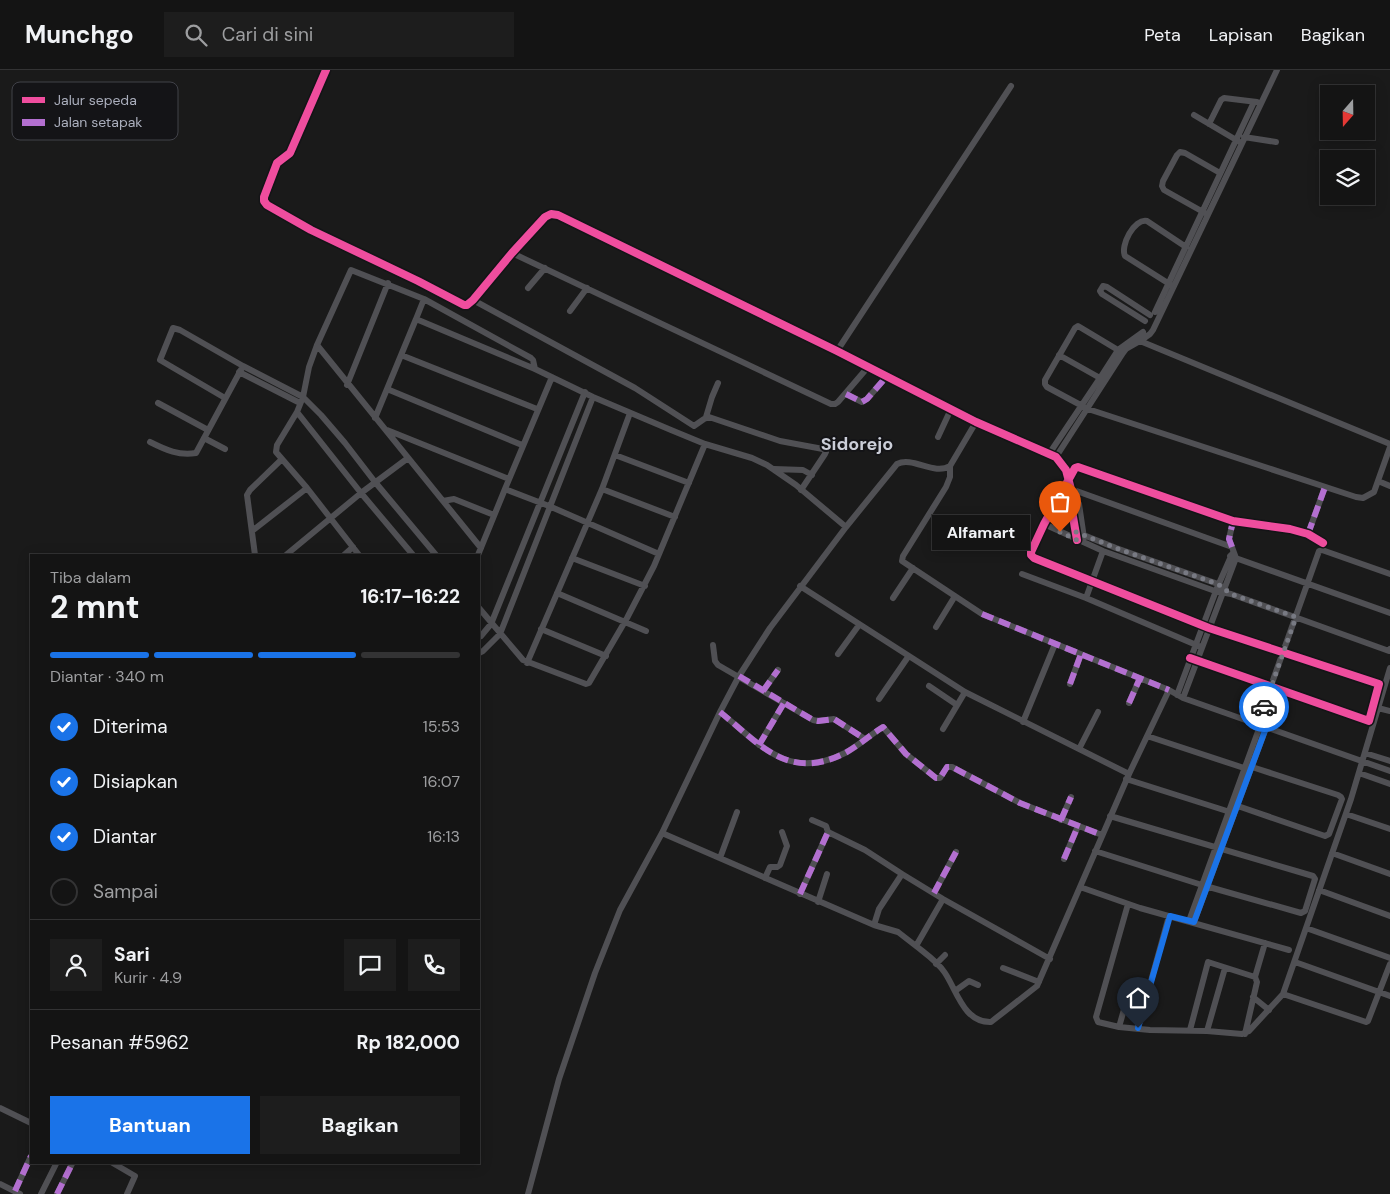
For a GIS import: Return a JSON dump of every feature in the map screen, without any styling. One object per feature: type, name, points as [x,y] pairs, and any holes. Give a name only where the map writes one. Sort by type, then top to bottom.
[{"type":"street","points":[[326,70],[290,153],[275,166],[264,197],[265,203],[311,230],[467,305],[545,217],[551,214],[558,215],[838,351],[976,422],[1053,456],[1064,466],[1073,497],[1071,504],[1072,513],[1080,538],[1103,551],[1115,552]]},
{"type":"street","points":[[1143,337],[1153,315],[1172,286],[1257,102],[1277,70]]},
{"type":"street","points":[[838,351],[1011,86]]},
{"type":"street","points":[[1209,124],[1221,100],[1224,98],[1257,102]]},
{"type":"street","points":[[1172,286],[1186,247],[1206,213],[1220,173],[1238,142],[1244,137],[1257,102]]},
{"type":"street","points":[[1194,115],[1238,142]]},
{"type":"street","points":[[1244,137],[1276,142]]},
{"type":"street","points":[[1206,213],[1164,190],[1162,186],[1163,181],[1180,152],[1220,173]]},
{"type":"street","points":[[1172,286],[1125,256],[1123,251],[1124,245],[1136,222],[1142,220],[1147,221],[1186,247]]},
{"type":"street","points":[[512,253],[832,404],[836,404],[846,394],[868,367]]},
{"type":"street","points":[[528,288],[545,268]]},
{"type":"street","points":[[358,554],[307,488],[276,452],[276,448],[302,400],[309,367],[317,345],[350,270],[388,283],[424,299],[531,358],[535,369]]},
{"type":"street","points":[[348,384],[388,283]]},
{"type":"street","points":[[1103,286],[1107,287],[1153,315],[1102,294],[1101,288],[1103,286]]},
{"type":"street","points":[[570,311],[588,288]]},
{"type":"street","points":[[375,418],[424,299]]},
{"type":"street","points":[[473,300],[635,388],[694,426]]},
{"type":"street","points":[[1085,407],[1100,378],[1121,352],[1150,334],[1153,315]]},
{"type":"street","points":[[416,320],[535,369],[593,397],[704,444],[752,458],[772,469],[801,490],[846,527]]},
{"type":"street","points":[[1121,352],[1078,326],[1059,355],[1045,380],[1045,384],[1047,387],[1085,407],[1325,487],[1363,498],[1374,492],[1390,445],[1143,337]]},
{"type":"street","points":[[225,398],[161,362],[160,358],[172,330],[175,328],[180,330],[241,369],[302,400],[321,415],[435,554]]},
{"type":"street","points":[[317,345],[443,502],[479,552]]},
{"type":"street","points":[[1053,456],[1121,352]]},
{"type":"street","points":[[401,355],[537,410]]},
{"type":"street","points":[[1059,355],[1100,378]]},
{"type":"street","points":[[150,442],[172,452],[196,453],[241,369]]},
{"type":"street","points":[[846,394],[862,402],[867,399],[887,376]]},
{"type":"street","points":[[479,552],[522,445],[552,377]]},
{"type":"street","points":[[687,437],[694,426],[706,418],[718,383]]},
{"type":"street","points":[[387,389],[522,445]]},
{"type":"street","points":[[490,645],[480,634],[491,624],[585,392]]},
{"type":"street","points":[[480,652],[500,634],[593,397]]},
{"type":"street","points":[[158,403],[208,430]]},
{"type":"street","points":[[938,437],[951,409]]},
{"type":"street","points":[[296,412],[412,554]]},
{"type":"street","points":[[527,663],[602,489],[630,413]]},
{"type":"street","points":[[706,418],[780,441],[823,449],[826,452],[825,454],[801,490]]},
{"type":"street","points":[[976,422],[950,466],[950,477],[946,486],[901,559],[980,613],[1180,696],[1390,771]]},
{"type":"street","points":[[384,429],[509,479]]},
{"type":"street","points":[[204,438],[225,450]]},
{"type":"street","points":[[480,609],[527,663],[586,684],[591,681],[645,586],[704,444]]},
{"type":"street","points":[[615,455],[689,483]]},
{"type":"street","points":[[287,554],[330,517],[408,458]]},
{"type":"street","points":[[255,554],[247,495],[282,459]]},
{"type":"street","points":[[528,1194],[559,1079],[590,986],[620,910],[662,833],[718,715],[739,676],[800,586],[897,464],[906,462],[942,469],[950,466]]},
{"type":"street","points":[[1193,659],[1369,721],[1379,684],[1206,626],[1031,555],[1044,524],[1075,468],[1078,467],[1233,521],[1290,529],[1308,534],[1323,543]]},
{"type":"street","points":[[772,469],[803,470],[812,475]]},
{"type":"street","points":[[1378,481],[1390,486]]},
{"type":"street","points":[[1308,534],[1325,487]]},
{"type":"street","points":[[252,531],[307,488]]},
{"type":"street","points":[[505,489],[659,554]]},
{"type":"street","points":[[602,489],[674,517]]},
{"type":"street","points":[[1071,489],[1308,583],[1390,613]]},
{"type":"street","points":[[1073,497],[1078,502],[1080,512],[1080,538]]},
{"type":"street","points":[[443,502],[454,499],[494,515]]},
{"type":"street","points":[[1072,513],[1080,512]]},
{"type":"street","points":[[1180,696],[1233,553],[1229,539],[1233,521]]},
{"type":"street","points":[[1044,524],[1231,594],[1390,649]]},
{"type":"street","points":[[345,554],[353,547]]},
{"type":"street","points":[[1218,850],[1230,812],[1252,767],[1272,686],[1320,550],[1390,574]]},
{"type":"street","points":[[1086,598],[1103,551]]},
{"type":"street","points":[[572,558],[645,586]]},
{"type":"street","points":[[893,598],[913,568]]},
{"type":"street","points":[[1022,574],[1086,598],[1198,645]]},
{"type":"street","points":[[800,586],[965,692],[1079,749],[1128,777],[1230,812]]},
{"type":"street","points":[[557,593],[646,631]]},
{"type":"street","points":[[936,627],[955,596]]},
{"type":"street","points":[[838,654],[859,625]]},
{"type":"street","points":[[541,629],[606,656]]},
{"type":"street","points":[[1023,722],[1055,644]]},
{"type":"street","points":[[713,645],[715,661],[718,665],[813,720],[834,719],[866,739]]},
{"type":"street","points":[[1070,684],[1082,654]]},
{"type":"street","points":[[879,699],[908,657]]},
{"type":"street","points":[[1128,904],[1096,1017],[1098,1022],[1119,1027],[1245,1034],[1283,994],[1360,773],[1390,668]]},
{"type":"street","points":[[763,690],[778,670]]},
{"type":"street","points":[[1129,703],[1140,678]]},
{"type":"street","points":[[929,686],[957,705]]},
{"type":"street","points":[[662,833],[875,926],[898,932],[944,972],[967,1012],[973,1018],[991,1022],[1037,986],[1110,816],[1169,690]]},
{"type":"street","points":[[943,729],[965,692]]},
{"type":"street","points":[[759,745],[784,703]]},
{"type":"street","points":[[1378,708],[1390,711]]},
{"type":"street","points":[[1079,749],[1098,712]]},
{"type":"street","points":[[718,715],[772,755],[784,760],[811,763],[826,761],[845,753],[883,727],[906,754],[936,778],[940,778],[947,768],[952,767],[1020,803],[1102,835]]},
{"type":"street","points":[[1192,921],[1234,805],[1244,768],[1261,726]]},
{"type":"street","points":[[1147,736],[1244,768],[1252,767],[1341,797],[1329,834],[1325,836],[1234,805]]},
{"type":"street","points":[[1365,753],[1390,762]]},
{"type":"street","points":[[1360,773],[1390,784]]},
{"type":"street","points":[[1061,820],[1071,797]]},
{"type":"street","points":[[720,858],[737,812]]},
{"type":"street","points":[[1346,814],[1390,829]]},
{"type":"street","points":[[1095,851],[1301,913],[1305,911],[1315,879],[1312,876],[1218,850],[1110,816]]},
{"type":"street","points":[[800,894],[828,832],[826,826],[812,820]]},
{"type":"street","points":[[1064,859],[1078,826]]},
{"type":"street","points":[[765,878],[770,867],[780,865],[787,846],[782,832]]},
{"type":"street","points":[[828,832],[865,850],[943,899],[1050,959]]},
{"type":"street","points":[[934,893],[956,852]]},
{"type":"street","points":[[1332,853],[1390,874]]},
{"type":"street","points":[[818,902],[827,874]]},
{"type":"street","points":[[875,926],[879,909],[904,875]]},
{"type":"street","points":[[1080,887],[1128,904],[1289,950]]},
{"type":"street","points":[[1319,890],[1390,916]]},
{"type":"street","points":[[916,946],[943,899]]},
{"type":"street","points":[[1138,1028],[1170,916]]},
{"type":"street","points":[[1306,928],[1390,958]]},
{"type":"street","points":[[1245,1034],[1257,982],[1255,977],[1265,942]]},
{"type":"street","points":[[936,964],[945,955]]},
{"type":"street","points":[[1190,1030],[1207,963],[1209,962],[1255,977]]},
{"type":"street","points":[[1295,962],[1390,996]]},
{"type":"street","points":[[1283,994],[1366,1022],[1390,964]]},
{"type":"street","points":[[1003,968],[1039,982]]},
{"type":"street","points":[[1207,1031],[1224,968]]},
{"type":"street","points":[[955,991],[969,981],[978,985]]},
{"type":"street","points":[[1253,997],[1269,1010]]},
{"type":"street","points":[[1119,1027],[1127,999]]},
{"type":"street","points":[[0,1108],[30,1123]]},
{"type":"street","points":[[0,1184],[17,1193],[30,1159]]},
{"type":"street","points":[[41,1194],[56,1164]]},
{"type":"street","points":[[57,1194],[72,1164]]},
{"type":"street","points":[[114,1164],[135,1176],[127,1194]]},
{"type":"marked path","points":[[846,394],[862,402],[867,399],[887,376]]},
{"type":"marked path","points":[[1308,534],[1325,487]]},
{"type":"marked path","points":[[1232,547],[1229,539],[1233,521]]},
{"type":"marked path","points":[[982,614],[1169,690]]},
{"type":"marked path","points":[[1070,684],[1081,654]]},
{"type":"marked path","points":[[763,691],[778,670]]},
{"type":"marked path","points":[[739,676],[813,720],[834,719],[865,739]]},
{"type":"marked path","points":[[1129,703],[1140,678]]},
{"type":"marked path","points":[[759,745],[784,703]]},
{"type":"marked path","points":[[720,712],[762,747],[791,761],[807,763],[825,761],[845,753],[883,727],[906,754],[936,778],[940,778],[947,767],[952,767],[1020,803],[1102,835]]},
{"type":"marked path","points":[[1061,820],[1071,797]]},
{"type":"marked path","points":[[1064,859],[1078,826]]},
{"type":"marked path","points":[[800,894],[828,832]]},
{"type":"marked path","points":[[934,893],[956,852]]},
{"type":"marked path","points":[[15,1191],[30,1158]]},
{"type":"marked path","points":[[57,1194],[72,1164]]},
{"type":"cycle path","points":[[326,70],[290,153],[277,163],[264,197],[267,205],[311,230],[464,305],[473,300],[545,217],[551,214],[558,215],[837,351],[976,422],[1056,457],[1066,470],[1073,497],[1071,505],[1077,540]]},
{"type":"cycle path","points":[[1190,658],[1369,721],[1379,684],[1209,628],[1034,558],[1031,552],[1075,468],[1078,467],[1233,521],[1290,529],[1308,534],[1323,543]]},
{"type":"way so far","points":[[1060,532],[1077,540],[1076,532],[1218,584],[1231,594],[1296,617],[1264,707]]},
{"type":"place","name":"Alfamart","points":[[1060,532]]},
{"type":"district","name":"Sidorejo","points":[[857,444]]},
{"type":"route","points":[[1138,1028],[1170,916],[1194,922],[1266,728],[1257,725],[1264,707]]}]
